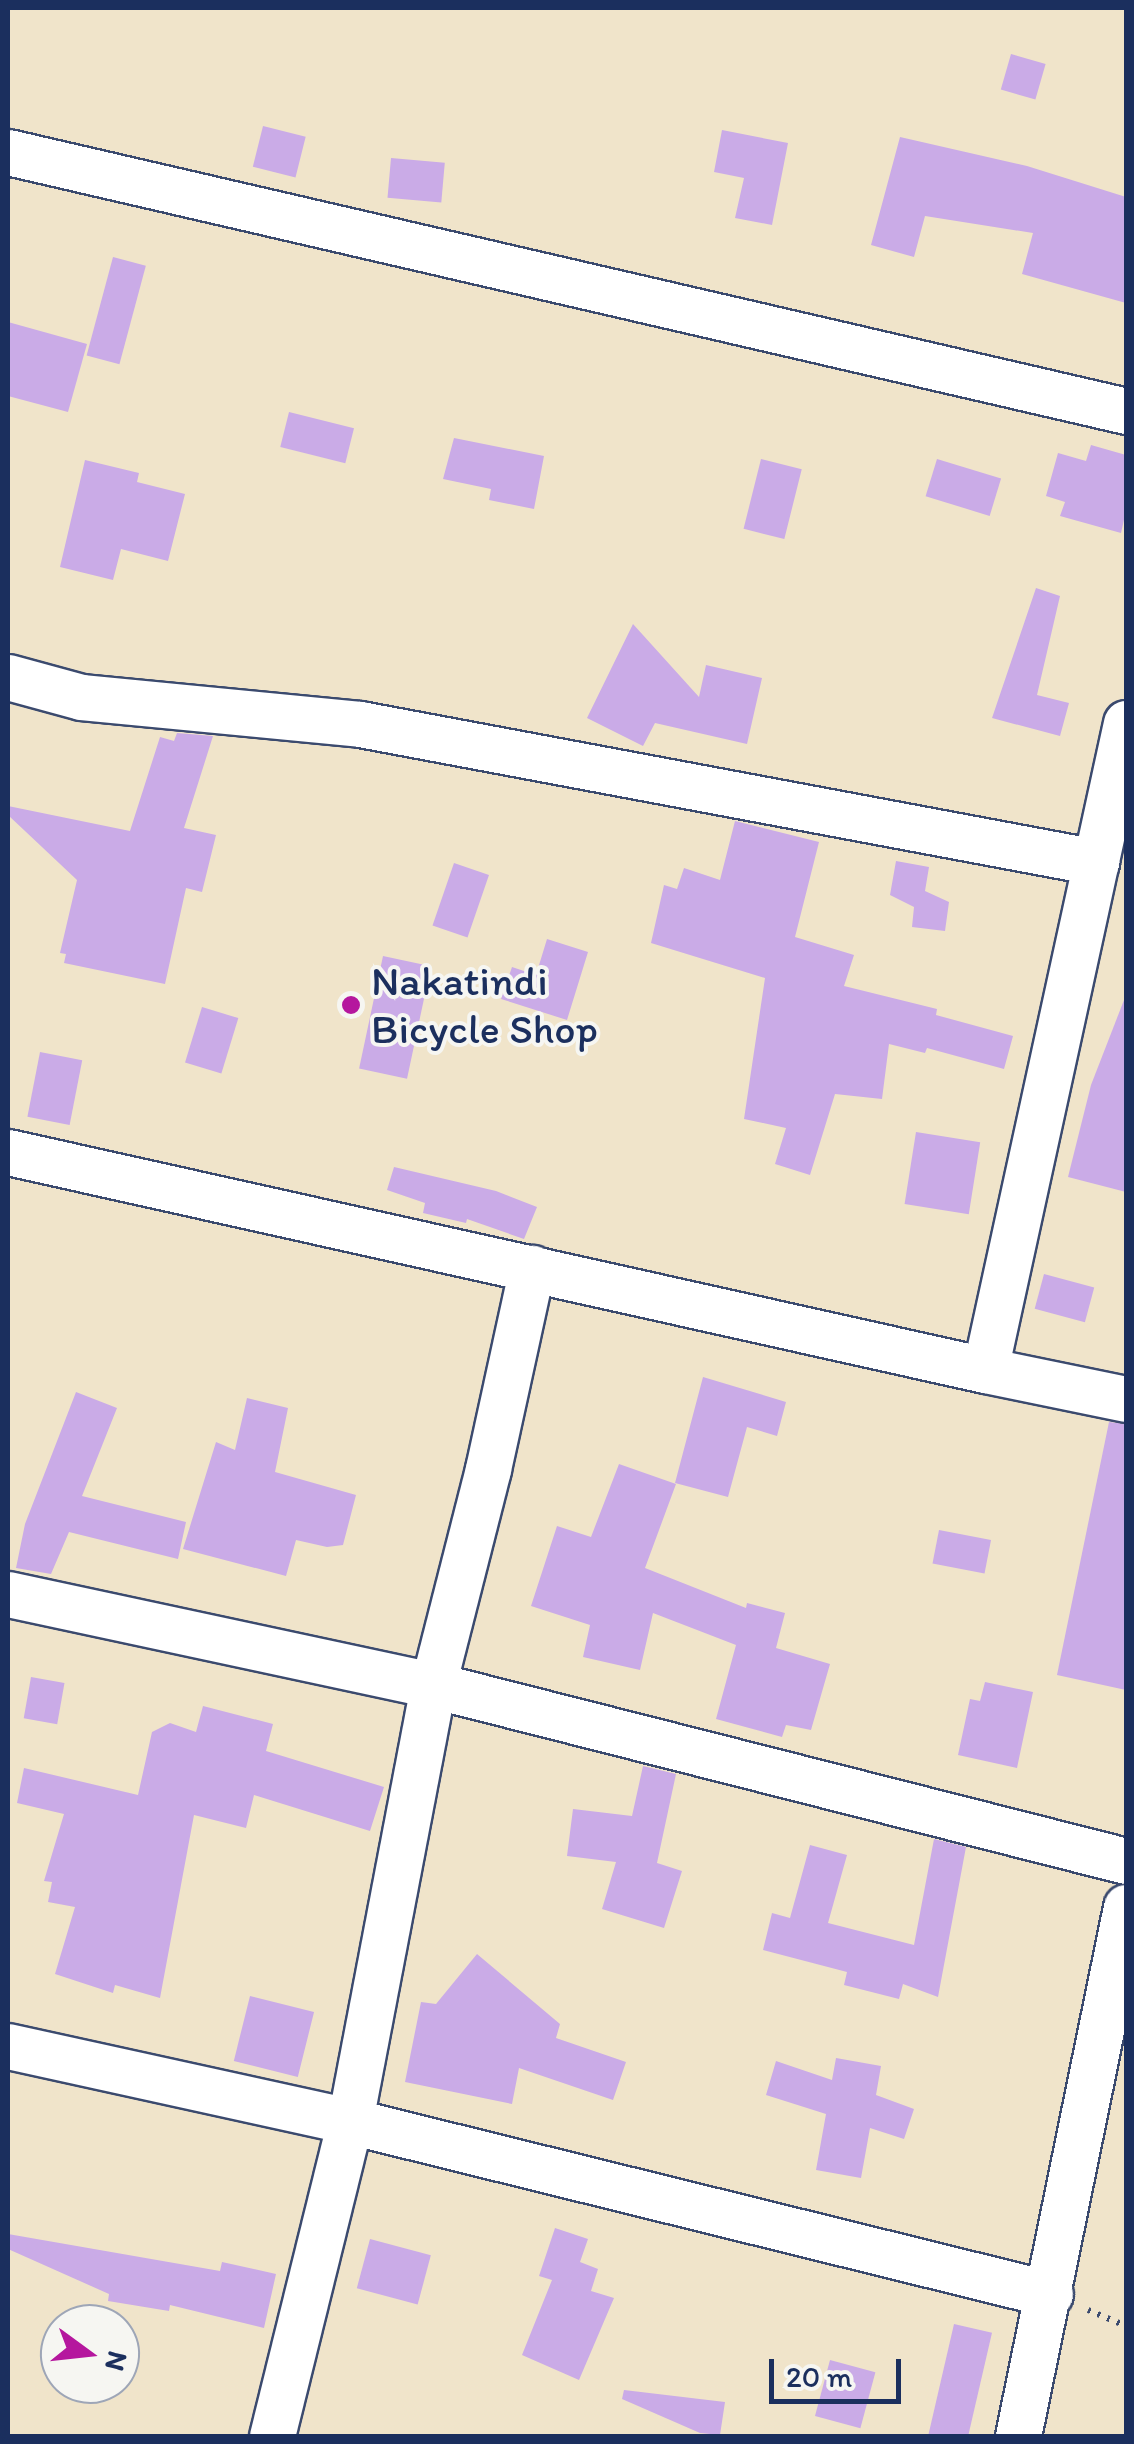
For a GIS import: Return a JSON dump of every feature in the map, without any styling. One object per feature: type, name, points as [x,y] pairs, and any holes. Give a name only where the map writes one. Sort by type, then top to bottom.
[{"type":"street","points":[[8,152],[1126,411]]},
{"type":"street","points":[[8,677],[80,697],[360,724],[1096,862]]},
{"type":"street","points":[[985,1370],[1126,723]]},
{"type":"street","points":[[8,1152],[1126,1399]]},
{"type":"street","points":[[272,2436],[350,2121],[433,1685],[488,1469],[532,1268]]},
{"type":"street","points":[[8,1594],[433,1685],[1126,1861]]},
{"type":"street","points":[[1018,2436],[1115,2029],[1126,1908]]},
{"type":"street","points":[[8,2046],[350,2121],[1050,2294]]},
{"type":"building","points":[[1011,54],[1046,64],[1035,99],[1001,90]]},
{"type":"building","points":[[263,126],[306,137],[296,177],[253,167]]},
{"type":"building","points":[[722,130],[788,143],[772,225],[735,218],[744,178],[714,172]]},
{"type":"building","points":[[900,137],[1027,166],[1126,197],[1126,303],[1022,274],[1033,233],[925,216],[914,257],[871,245]]},
{"type":"building","points":[[391,158],[445,163],[441,203],[388,198]]},
{"type":"building","points":[[113,257],[146,266],[119,364],[87,356]]},
{"type":"building","points":[[8,322],[87,344],[68,412],[8,396]]},
{"type":"building","points":[[289,412],[354,428],[345,463],[280,447]]},
{"type":"building","points":[[454,438],[544,456],[534,509],[489,500],[491,489],[443,479]]},
{"type":"building","points":[[1091,445],[1126,455],[1126,511],[1121,533],[1060,516],[1065,502],[1046,496],[1058,453],[1086,461]]},
{"type":"building","points":[[761,459],[802,469],[784,539],[744,529]]},
{"type":"building","points":[[937,459],[1001,479],[990,516],[926,496]]},
{"type":"building","points":[[85,460],[139,473],[137,482],[185,494],[168,561],[121,549],[113,580],[60,567]]},
{"type":"building","points":[[1036,588],[1060,596],[1037,695],[1069,703],[1060,736],[992,718]]},
{"type":"building","points":[[633,624],[699,697],[706,665],[762,678],[747,744],[655,723],[643,746],[587,718]]},
{"type":"building","points":[[177,733],[213,736],[184,828],[216,835],[202,892],[186,888],[165,984],[64,963],[66,954],[60,953],[77,880],[8,815],[8,806],[130,831],[160,737],[174,741]]},
{"type":"building","points":[[735,821],[819,842],[795,937],[854,955],[844,986],[937,1009],[936,1015],[1013,1036],[1004,1069],[927,1048],[925,1053],[889,1044],[882,1099],[835,1094],[810,1175],[775,1164],[786,1128],[744,1119],[765,978],[651,943],[664,885],[677,889],[684,868],[720,880]]},
{"type":"building","points":[[896,861],[929,867],[925,891],[949,902],[945,931],[912,927],[914,907],[890,895]]},
{"type":"building","points":[[454,863],[489,875],[467,937],[433,925]]},
{"type":"building","points":[[547,939],[588,952],[567,1020],[501,999],[512,967],[536,975]]},
{"type":"building","points":[[383,956],[431,966],[407,1079],[359,1068]]},
{"type":"building","points":[[1124,1000],[1126,1192],[1068,1177],[1091,1085]]},
{"type":"building","points":[[202,1007],[238,1018],[221,1074],[185,1062]]},
{"type":"building","points":[[40,1052],[82,1060],[70,1125],[27,1117]]},
{"type":"building","points":[[916,1132],[980,1142],[969,1214],[905,1204]]},
{"type":"building","points":[[394,1167],[496,1191],[537,1207],[524,1239],[467,1219],[466,1223],[423,1213],[425,1203],[387,1190]]},
{"type":"building","points":[[1044,1274],[1094,1287],[1085,1322],[1035,1309]]},
{"type":"building","points":[[703,1377],[786,1402],[777,1436],[747,1427],[728,1497],[675,1483]]},
{"type":"building","points":[[76,1392],[117,1408],[82,1496],[186,1522],[178,1559],[69,1532],[51,1574],[16,1568],[25,1524]]},
{"type":"building","points":[[247,1398],[288,1408],[275,1472],[356,1495],[343,1545],[327,1547],[296,1540],[286,1576],[183,1549],[216,1442],[235,1450]]},
{"type":"building","points":[[1109,1422],[1126,1424],[1126,1690],[1057,1675]]},
{"type":"building","points":[[619,1464],[676,1484],[645,1568],[746,1608],[747,1603],[785,1613],[776,1648],[830,1664],[811,1730],[786,1725],[782,1737],[716,1719],[736,1645],[653,1613],[640,1670],[583,1657],[590,1625],[531,1606],[557,1526],[591,1537]]},
{"type":"building","points":[[939,1530],[991,1540],[985,1573],[933,1563]]},
{"type":"building","points":[[31,1677],[64,1683],[57,1724],[24,1718]]},
{"type":"building","points":[[985,1682],[1033,1692],[1017,1768],[958,1755],[970,1699],[980,1701]]},
{"type":"building","points":[[203,1706],[273,1724],[266,1751],[384,1787],[370,1831],[254,1795],[246,1828],[194,1815],[160,1998],[115,1985],[113,1993],[55,1974],[75,1907],[48,1902],[52,1882],[44,1881],[64,1814],[17,1803],[24,1768],[138,1795],[152,1732],[170,1723],[196,1732]]},
{"type":"building","points":[[643,1766],[676,1774],[657,1863],[682,1871],[664,1928],[602,1909],[616,1862],[567,1856],[573,1809],[632,1816]]},
{"type":"building","points":[[934,1839],[966,1847],[938,1997],[903,1984],[899,1999],[844,1985],[847,1972],[763,1950],[772,1913],[790,1918],[810,1845],[847,1855],[828,1923],[914,1945]]},
{"type":"building","points":[[477,1954],[560,2024],[556,2038],[626,2062],[613,2100],[519,2068],[512,2104],[405,2082],[421,2002],[436,2004]]},
{"type":"building","points":[[250,1996],[314,2012],[298,2077],[234,2061]]},
{"type":"building","points":[[836,2058],[881,2066],[876,2095],[914,2109],[904,2139],[870,2128],[861,2178],[816,2170],[826,2114],[766,2095],[776,2061],[832,2080]]},
{"type":"building","points":[[555,2228],[588,2239],[580,2262],[598,2269],[591,2291],[614,2298],[579,2380],[522,2355],[552,2280],[539,2276]]},
{"type":"building","points":[[8,2234],[220,2271],[222,2262],[276,2274],[264,2328],[170,2305],[169,2311],[108,2301],[109,2294],[8,2249]]},
{"type":"building","points":[[370,2239],[431,2255],[418,2305],[357,2288]]},
{"type":"building","points":[[954,2324],[992,2333],[968,2436],[928,2436]]},
{"type":"building","points":[[830,2360],[875,2372],[860,2428],[815,2416]]},
{"type":"building","points":[[624,2390],[725,2402],[720,2435],[700,2433],[622,2399]]},
{"type":"place","name":"Nakatindi Bicycle Shop","points":[[351,1005]]}]
